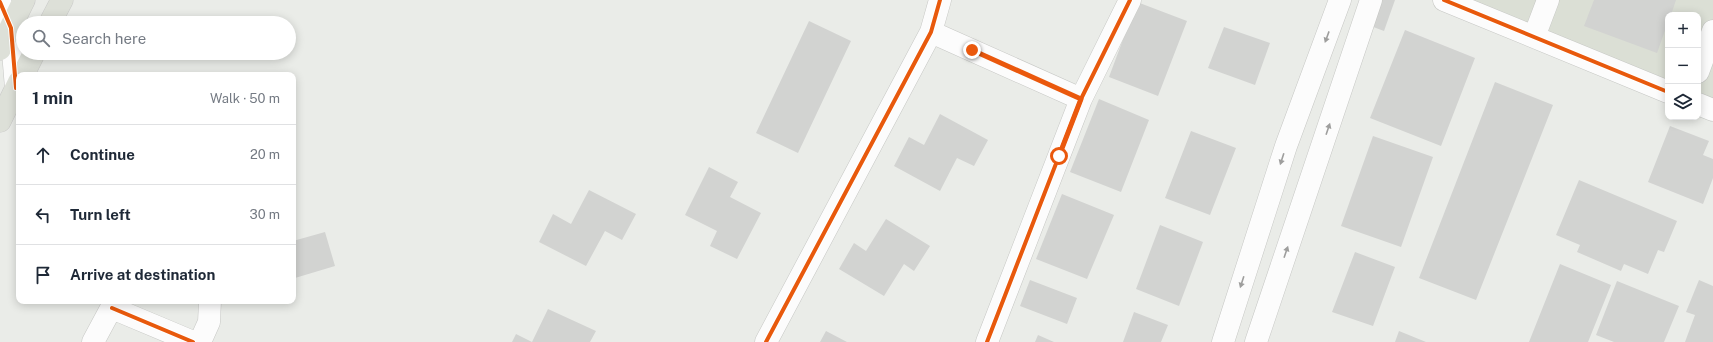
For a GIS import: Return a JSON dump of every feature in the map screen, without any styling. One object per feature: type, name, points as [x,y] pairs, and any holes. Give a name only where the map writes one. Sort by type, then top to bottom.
[{"type":"main road","points":[[17,16],[24,0]]},
{"type":"main road","points":[[54,16],[62,0]]},
{"type":"main road","points":[[0,49],[16,17]]},
{"type":"main road","points":[[24,72],[30,60]]},
{"type":"main road","points":[[0,121],[16,88]]},
{"type":"street","points":[[766,342],[931,32],[940,0]]},
{"type":"street","points":[[987,342],[1081,99],[1130,0]]},
{"type":"street","points":[[1223,342],[1286,146],[1336,0]]},
{"type":"street","points":[[1256,342],[1371,0]]},
{"type":"street","points":[[1444,0],[1665,91]]},
{"type":"street","points":[[1534,37],[1548,0]]},
{"type":"street","points":[[0,2],[11,28],[18,72]]},
{"type":"street","points":[[1701,64],[1713,31]]},
{"type":"street","points":[[931,32],[1081,99]]},
{"type":"street","points":[[1701,105],[1713,110]]},
{"type":"street","points":[[93,342],[114,304],[193,342]]},
{"type":"street","points":[[200,342],[209,322],[210,304]]},
{"type":"shaded area","points":[[1458,0],[1713,0],[1713,99],[1701,94],[1701,12],[1665,12],[1665,80]]},
{"type":"building","points":[[1377,0],[1395,0],[1384,31],[1368,25]]},
{"type":"building","points":[[1594,0],[1676,0],[1672,12],[1665,12],[1665,30],[1657,53],[1584,26]]},
{"type":"building","points":[[1137,2],[1187,21],[1158,96],[1109,77]]},
{"type":"building","points":[[809,21],[851,41],[798,153],[756,133]]},
{"type":"building","points":[[1224,27],[1270,43],[1255,85],[1208,68]]},
{"type":"building","points":[[1405,30],[1475,58],[1441,146],[1370,118]]},
{"type":"building","points":[[1495,82],[1553,105],[1476,300],[1419,278]]},
{"type":"building","points":[[1099,99],[1149,120],[1121,192],[1070,172]]},
{"type":"building","points":[[940,114],[988,140],[974,166],[957,158],[940,191],[894,166],[909,137],[924,145]]},
{"type":"building","points":[[1670,126],[1709,141],[1703,155],[1713,159],[1713,178],[1703,204],[1648,182]]},
{"type":"building","points":[[1191,131],[1236,148],[1210,215],[1165,198]]},
{"type":"building","points":[[1373,136],[1433,157],[1401,247],[1341,226]]},
{"type":"building","points":[[709,167],[738,182],[730,197],[761,213],[737,259],[710,246],[717,231],[685,215]]},
{"type":"building","points":[[1579,180],[1677,221],[1664,252],[1658,250],[1648,274],[1624,264],[1621,271],[1577,252],[1580,245],[1556,235]]},
{"type":"building","points":[[589,190],[636,214],[622,240],[605,231],[586,266],[539,242],[553,214],[571,224]]},
{"type":"building","points":[[1062,194],[1114,215],[1087,279],[1036,259]]},
{"type":"building","points":[[886,219],[930,246],[914,271],[904,264],[884,296],[839,269],[854,243],[866,251]]},
{"type":"building","points":[[1160,225],[1203,242],[1179,306],[1136,289]]},
{"type":"building","points":[[325,232],[335,266],[296,278],[296,240]]},
{"type":"building","points":[[1355,252],[1395,267],[1373,326],[1332,312]]},
{"type":"building","points":[[1560,264],[1611,285],[1588,342],[1529,342]]},
{"type":"building","points":[[1030,280],[1077,298],[1067,324],[1020,306]]},
{"type":"building","points":[[1699,280],[1713,286],[1713,342],[1685,342],[1695,315],[1686,312]]},
{"type":"building","points":[[1617,281],[1679,306],[1664,342],[1614,342],[1596,335]]},
{"type":"building","points":[[548,309],[596,331],[590,342],[532,342]]},
{"type":"building","points":[[1134,312],[1168,325],[1161,342],[1123,342]]},
{"type":"building","points":[[826,331],[847,342],[820,342]]},
{"type":"building","points":[[1399,331],[1426,342],[1395,342]]},
{"type":"building","points":[[516,334],[532,342],[512,342]]},
{"type":"building","points":[[1038,335],[1054,342],[1035,342]]},
{"type":"cycle path","points":[[766,342],[931,32],[940,0]]},
{"type":"cycle path","points":[[987,342],[1081,99],[1130,0]]},
{"type":"cycle path","points":[[1444,0],[1665,91]]},
{"type":"cycle path","points":[[0,2],[11,28],[16,88]]},
{"type":"cycle path","points":[[112,308],[193,342]]},
{"type":"route","points":[[972,50],[1081,99],[1059,156]]}]
